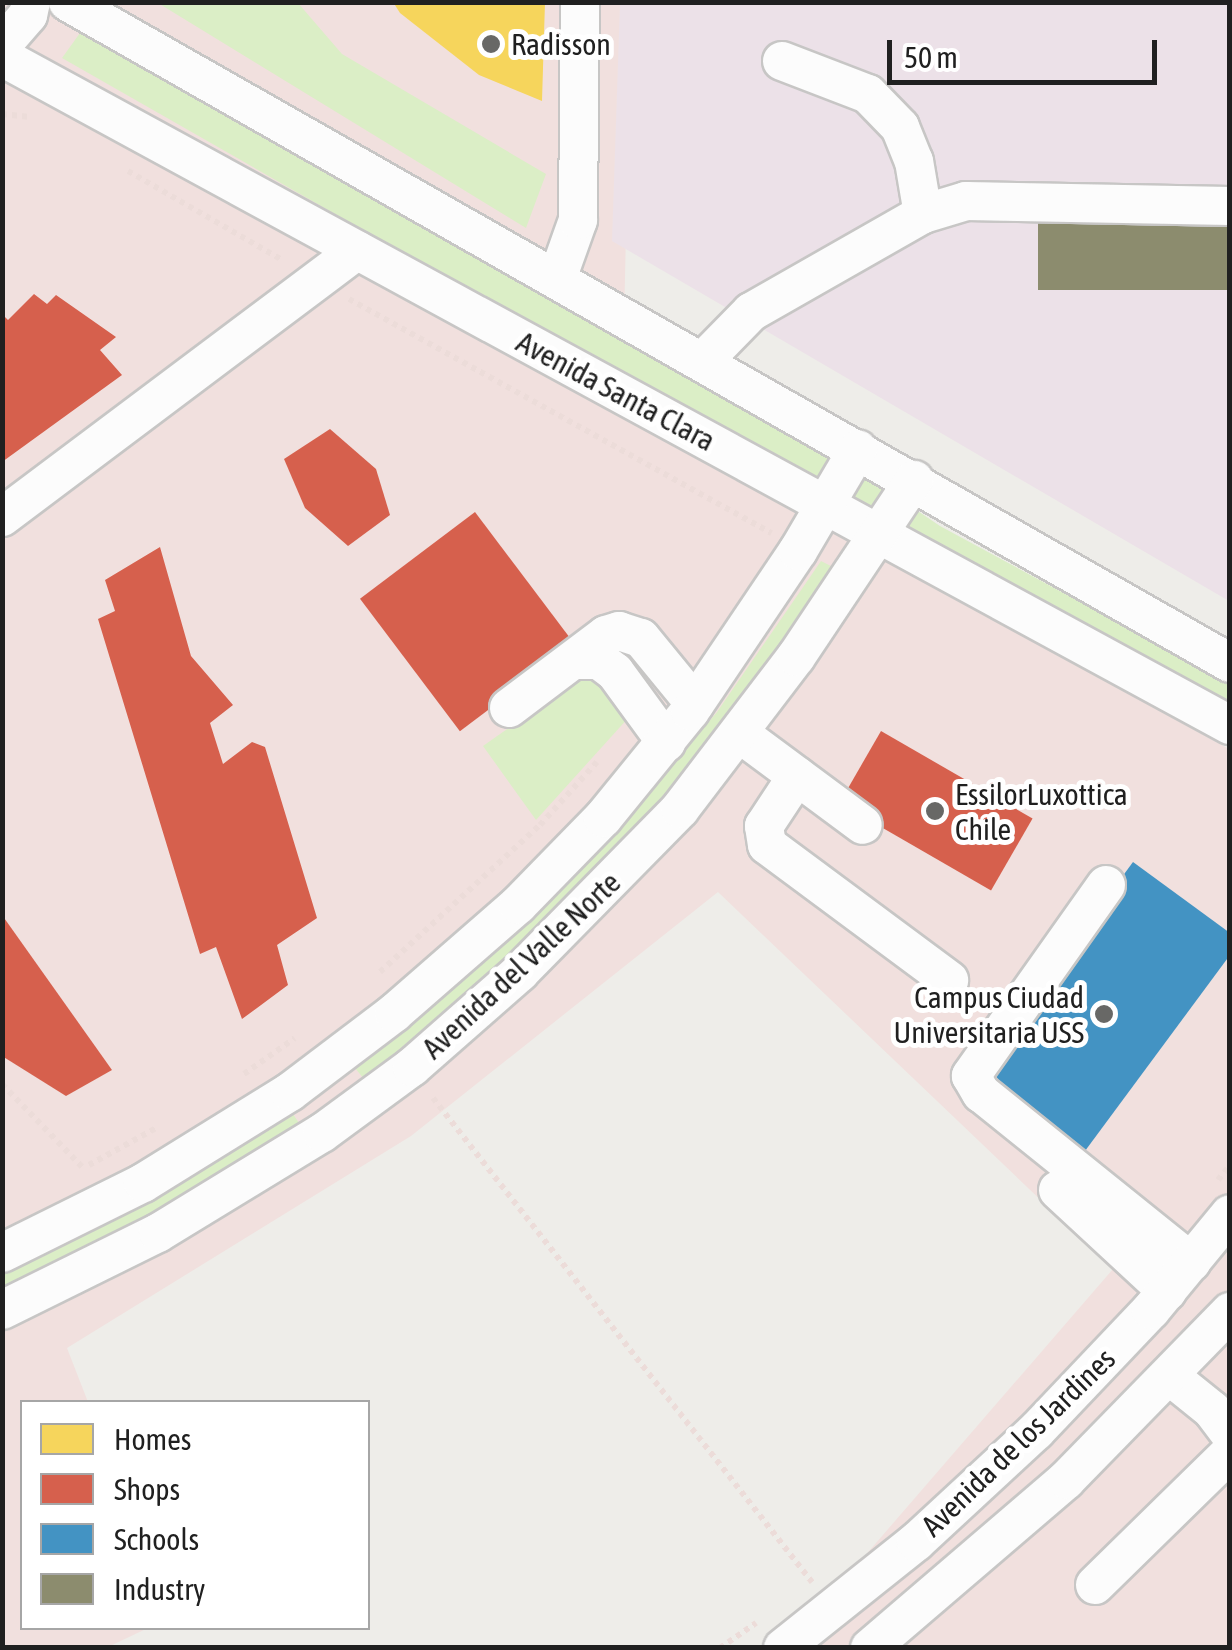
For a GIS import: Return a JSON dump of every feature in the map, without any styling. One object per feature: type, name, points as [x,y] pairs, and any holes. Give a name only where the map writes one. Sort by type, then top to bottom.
[{"type":"street","points":[[2,45],[28,15],[31,2]]},
{"type":"street","points":[[68,2],[1230,663]]},
{"type":"street","points":[[557,279],[578,220],[580,2]]},
{"type":"street","name":"Avenida Santa Clara","points":[[2,57],[1230,725]]},
{"type":"street","points":[[782,61],[868,94],[900,127],[914,161],[923,214]]},
{"type":"street","points":[[703,362],[752,312],[923,214],[966,200],[1230,206]]},
{"type":"street","points":[[2,517],[320,282],[357,250]]},
{"type":"street","name":"Avenida del Valle Norte","points":[[2,1253],[143,1183],[290,1092],[339,1058],[518,905],[602,818],[695,704],[858,450]]},
{"type":"street","name":"Avenida del Valle Norte","points":[[2,1310],[158,1234],[322,1133],[470,1017],[574,922],[680,809],[739,733],[914,480]]},
{"type":"street","points":[[510,708],[606,635],[633,632],[695,704]]},
{"type":"street","points":[[575,660],[598,660],[607,665],[666,742]]},
{"type":"street","points":[[739,733],[862,826]]},
{"type":"street","points":[[797,776],[764,826],[767,845],[949,980]]},
{"type":"street","points":[[1106,885],[972,1076],[981,1094],[1191,1262]]},
{"type":"street","points":[[339,1058],[370,1098]]},
{"type":"street","points":[[290,1092],[322,1133]]},
{"type":"street","points":[[1058,1190],[1160,1301],[1159,1334],[1168,1342],[1179,1368],[1230,1434]]},
{"type":"street","name":"Avenida de los Jardines","points":[[775,1631],[970,1493],[1160,1301],[1191,1262],[1218,1203]]},
{"type":"street","name":"Avenida de los Jardines","points":[[871,1647],[1042,1502],[1179,1368],[1230,1312]]},
{"type":"street","points":[[1114,1351],[1179,1368],[1230,1394]]},
{"type":"street","points":[[1096,1584],[1230,1453]]},
{"type":"path","points":[[2,114],[12,112],[38,119]]},
{"type":"path","points":[[120,167],[767,530],[756,547]]},
{"type":"path","points":[[365,985],[540,825],[642,708]]},
{"type":"path","points":[[233,1081],[306,1029]]},
{"type":"path","points":[[2,1084],[83,1168]]},
{"type":"path","points":[[434,1098],[813,1583]]},
{"type":"path","points":[[68,1176],[169,1121]]},
{"type":"path","points":[[1218,1203],[1230,1165]]},
{"type":"path","points":[[798,1594],[828,1570]]},
{"type":"path","points":[[720,1648],[775,1631]]},
{"type":"shaded area","points":[[3,3],[631,3],[622,415],[1229,749],[1229,1647],[786,1647],[1113,1269],[718,892],[411,1136],[67,1348],[87,1400],[20,1400],[20,1630],[144,1630],[108,1647],[3,1648]]},
{"type":"shaded area","points":[[620,3],[1229,3],[1229,601],[612,241]]},
{"type":"green space","points":[[158,3],[298,3],[342,54],[546,174],[526,228]]},
{"type":"green space","points":[[80,33],[826,449],[940,526],[1229,683],[1229,706],[503,310],[62,58]]},
{"type":"green space","points":[[821,561],[835,568],[772,663],[656,807],[524,945],[364,1079],[355,1068],[511,939],[600,850],[717,712]]},
{"type":"green space","points":[[581,677],[598,679],[630,716],[536,820],[483,746]]},
{"type":"green space","points":[[291,1111],[299,1123],[188,1194],[77,1255],[3,1289],[2,1272],[70,1242],[178,1182]]},
{"type":"building: Homes","name":"Radisson","points":[[393,2],[545,2],[542,101],[479,75],[400,13]]},
{"type":"building: Shops","points":[[34,294],[47,304],[56,295],[116,337],[100,350],[122,375],[2,462],[2,314],[8,320]]},
{"type":"building: Shops","points":[[330,429],[376,469],[390,515],[348,546],[305,508],[284,459]]},
{"type":"building: Shops","points":[[475,512],[575,645],[460,731],[360,599]]},
{"type":"building: Shops","points":[[160,547],[191,656],[233,705],[210,723],[223,764],[252,742],[265,747],[317,918],[277,945],[288,985],[242,1019],[216,947],[200,954],[98,619],[115,611],[105,580]]},
{"type":"building: Shops","name":"EssilorLuxottica Chile","points":[[881,731],[1033,818],[991,890],[840,803]]},
{"type":"building: Shops","points":[[2,915],[112,1070],[66,1096],[2,1056]]},
{"type":"building: Schools","name":"Campus Ciudad Universitaria USS","points":[[1133,862],[1230,933],[1230,955],[1085,1151],[978,1073]]},
{"type":"building: Industry","points":[[1038,218],[1230,218],[1230,290],[1038,290]]},
{"type":"place","name":"Radisson","points":[[491,44]]},
{"type":"place","name":"EssilorLuxottica Chile","points":[[935,811]]},
{"type":"place","name":"Campus Ciudad Universitaria USS","points":[[1104,1014]]}]
